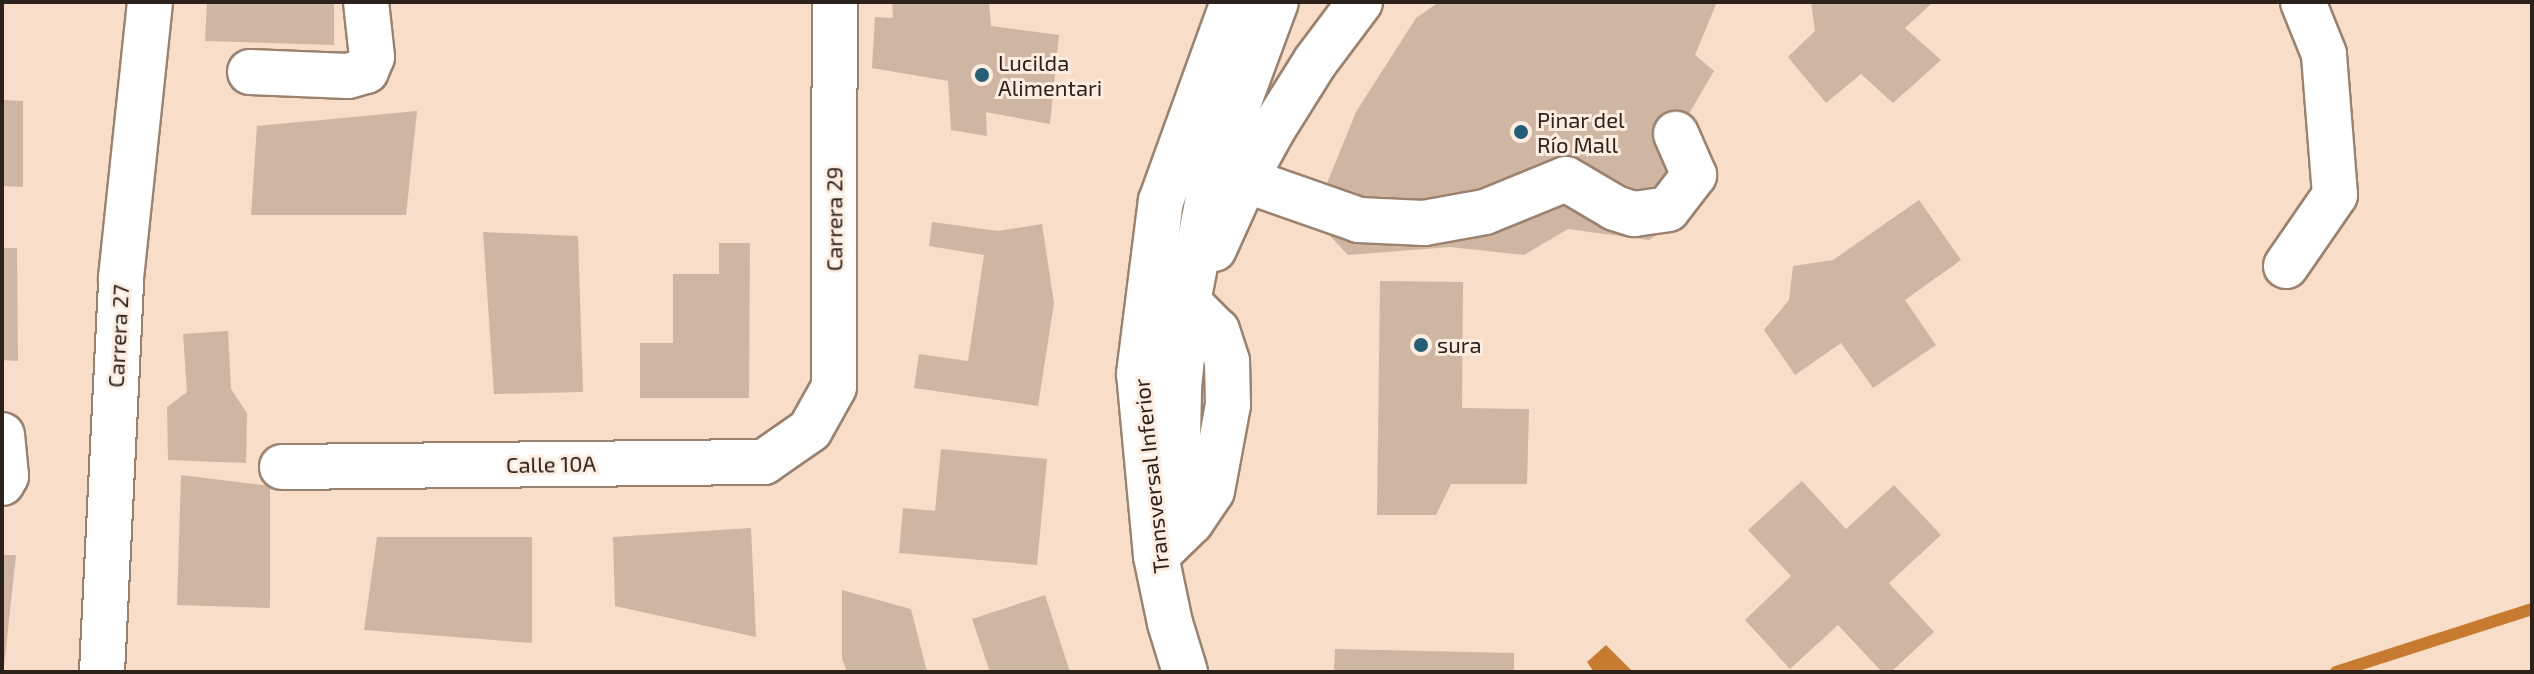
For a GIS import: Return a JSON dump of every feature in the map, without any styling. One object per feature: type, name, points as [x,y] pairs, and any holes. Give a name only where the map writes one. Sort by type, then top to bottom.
[{"type":"street","name":"Carrera 27","points":[[102,672],[121,278],[150,2]]},
{"type":"street","points":[[250,72],[348,76],[366,71],[372,57],[366,2]]},
{"type":"street","name":"Carrera 29","points":[[810,430],[834,387],[835,2]]},
{"type":"street","name":"Transversal Inferior","points":[[1185,672],[1170,623],[1156,556],[1139,374],[1161,201],[1233,2]]},
{"type":"street","points":[[1156,556],[1177,486],[1179,387],[1188,302],[1213,172],[1276,2]]},
{"type":"street","points":[[1188,302],[1245,180],[1315,62],[1360,2]]},
{"type":"street","points":[[2286,266],[2335,195],[2324,54],[2303,2]]},
{"type":"street","points":[[1245,180],[1359,220],[1424,223],[1485,212],[1566,179],[1615,208],[1634,214],[1668,209],[1694,175],[1676,134]]},
{"type":"street","name":"Calle 10A","points":[[282,467],[764,462],[810,430]]},
{"type":"street","points":[[2,435],[6,476],[2,483]]},
{"type":"shaded area","points":[[1606,645],[1633,672],[1594,672],[1587,662]]},
{"type":"building","points":[[207,2],[334,2],[334,45],[205,41]]},
{"type":"building","name":"Lucilda Alimentari","points":[[892,2],[989,2],[991,26],[1059,35],[1050,124],[986,112],[987,136],[951,130],[948,81],[872,68],[875,17],[893,18]]},
{"type":"building","name":"Pinar del Río Mall","points":[[1439,2],[1717,2],[1695,55],[1714,71],[1687,117],[1707,181],[1695,211],[1649,240],[1568,229],[1524,255],[1450,247],[1348,255],[1313,218],[1356,112],[1416,18]]},
{"type":"building","points":[[1811,2],[1933,2],[1905,28],[1941,60],[1893,103],[1861,74],[1826,103],[1788,57],[1815,31]]},
{"type":"building","points":[[2,100],[23,101],[23,187],[2,186]]},
{"type":"building","points":[[417,111],[406,215],[251,215],[257,126]]},
{"type":"building","points":[[1919,200],[1961,260],[1905,300],[1936,345],[1873,388],[1841,343],[1795,375],[1764,330],[1789,300],[1793,266],[1833,260]]},
{"type":"building","points":[[932,222],[998,231],[1042,224],[1054,303],[1038,406],[914,388],[919,354],[968,361],[984,255],[929,246]]},
{"type":"building","points":[[483,232],[578,236],[583,392],[494,394]]},
{"type":"building","points":[[719,243],[750,243],[749,398],[640,398],[640,343],[673,343],[673,274],[719,274]]},
{"type":"building","points":[[2,248],[17,248],[18,361],[2,360]]},
{"type":"building","name":"sura","points":[[1380,281],[1463,282],[1462,408],[1529,409],[1527,484],[1451,484],[1436,515],[1377,515]]},
{"type":"building","points":[[228,331],[231,389],[247,413],[246,463],[168,460],[167,407],[187,392],[183,334]]},
{"type":"building","points":[[941,449],[1047,459],[1037,565],[899,553],[903,508],[935,511]]},
{"type":"building","points":[[181,475],[270,486],[270,608],[177,605]]},
{"type":"building","points":[[1802,481],[1846,529],[1894,485],[1941,535],[1889,583],[1934,632],[1891,672],[1882,672],[1838,625],[1790,669],[1745,620],[1791,576],[1748,530]]},
{"type":"building","points":[[751,528],[756,637],[615,606],[613,537]]},
{"type":"building","points":[[377,537],[532,537],[532,643],[364,630]]},
{"type":"building","points":[[2,555],[16,555],[4,666],[2,666]]},
{"type":"building","points":[[842,590],[911,609],[927,672],[847,672],[842,659]]},
{"type":"building","points":[[1045,595],[1070,672],[990,672],[972,619]]},
{"type":"building","points":[[1335,649],[1514,653],[1514,672],[1334,672]]},
{"type":"waterway","points":[[2336,672],[2532,609]]},
{"type":"place","name":"Lucilda Alimentari","points":[[982,75]]},
{"type":"place","name":"Pinar del Río Mall","points":[[1521,132]]},
{"type":"place","name":"sura","points":[[1421,345]]}]
